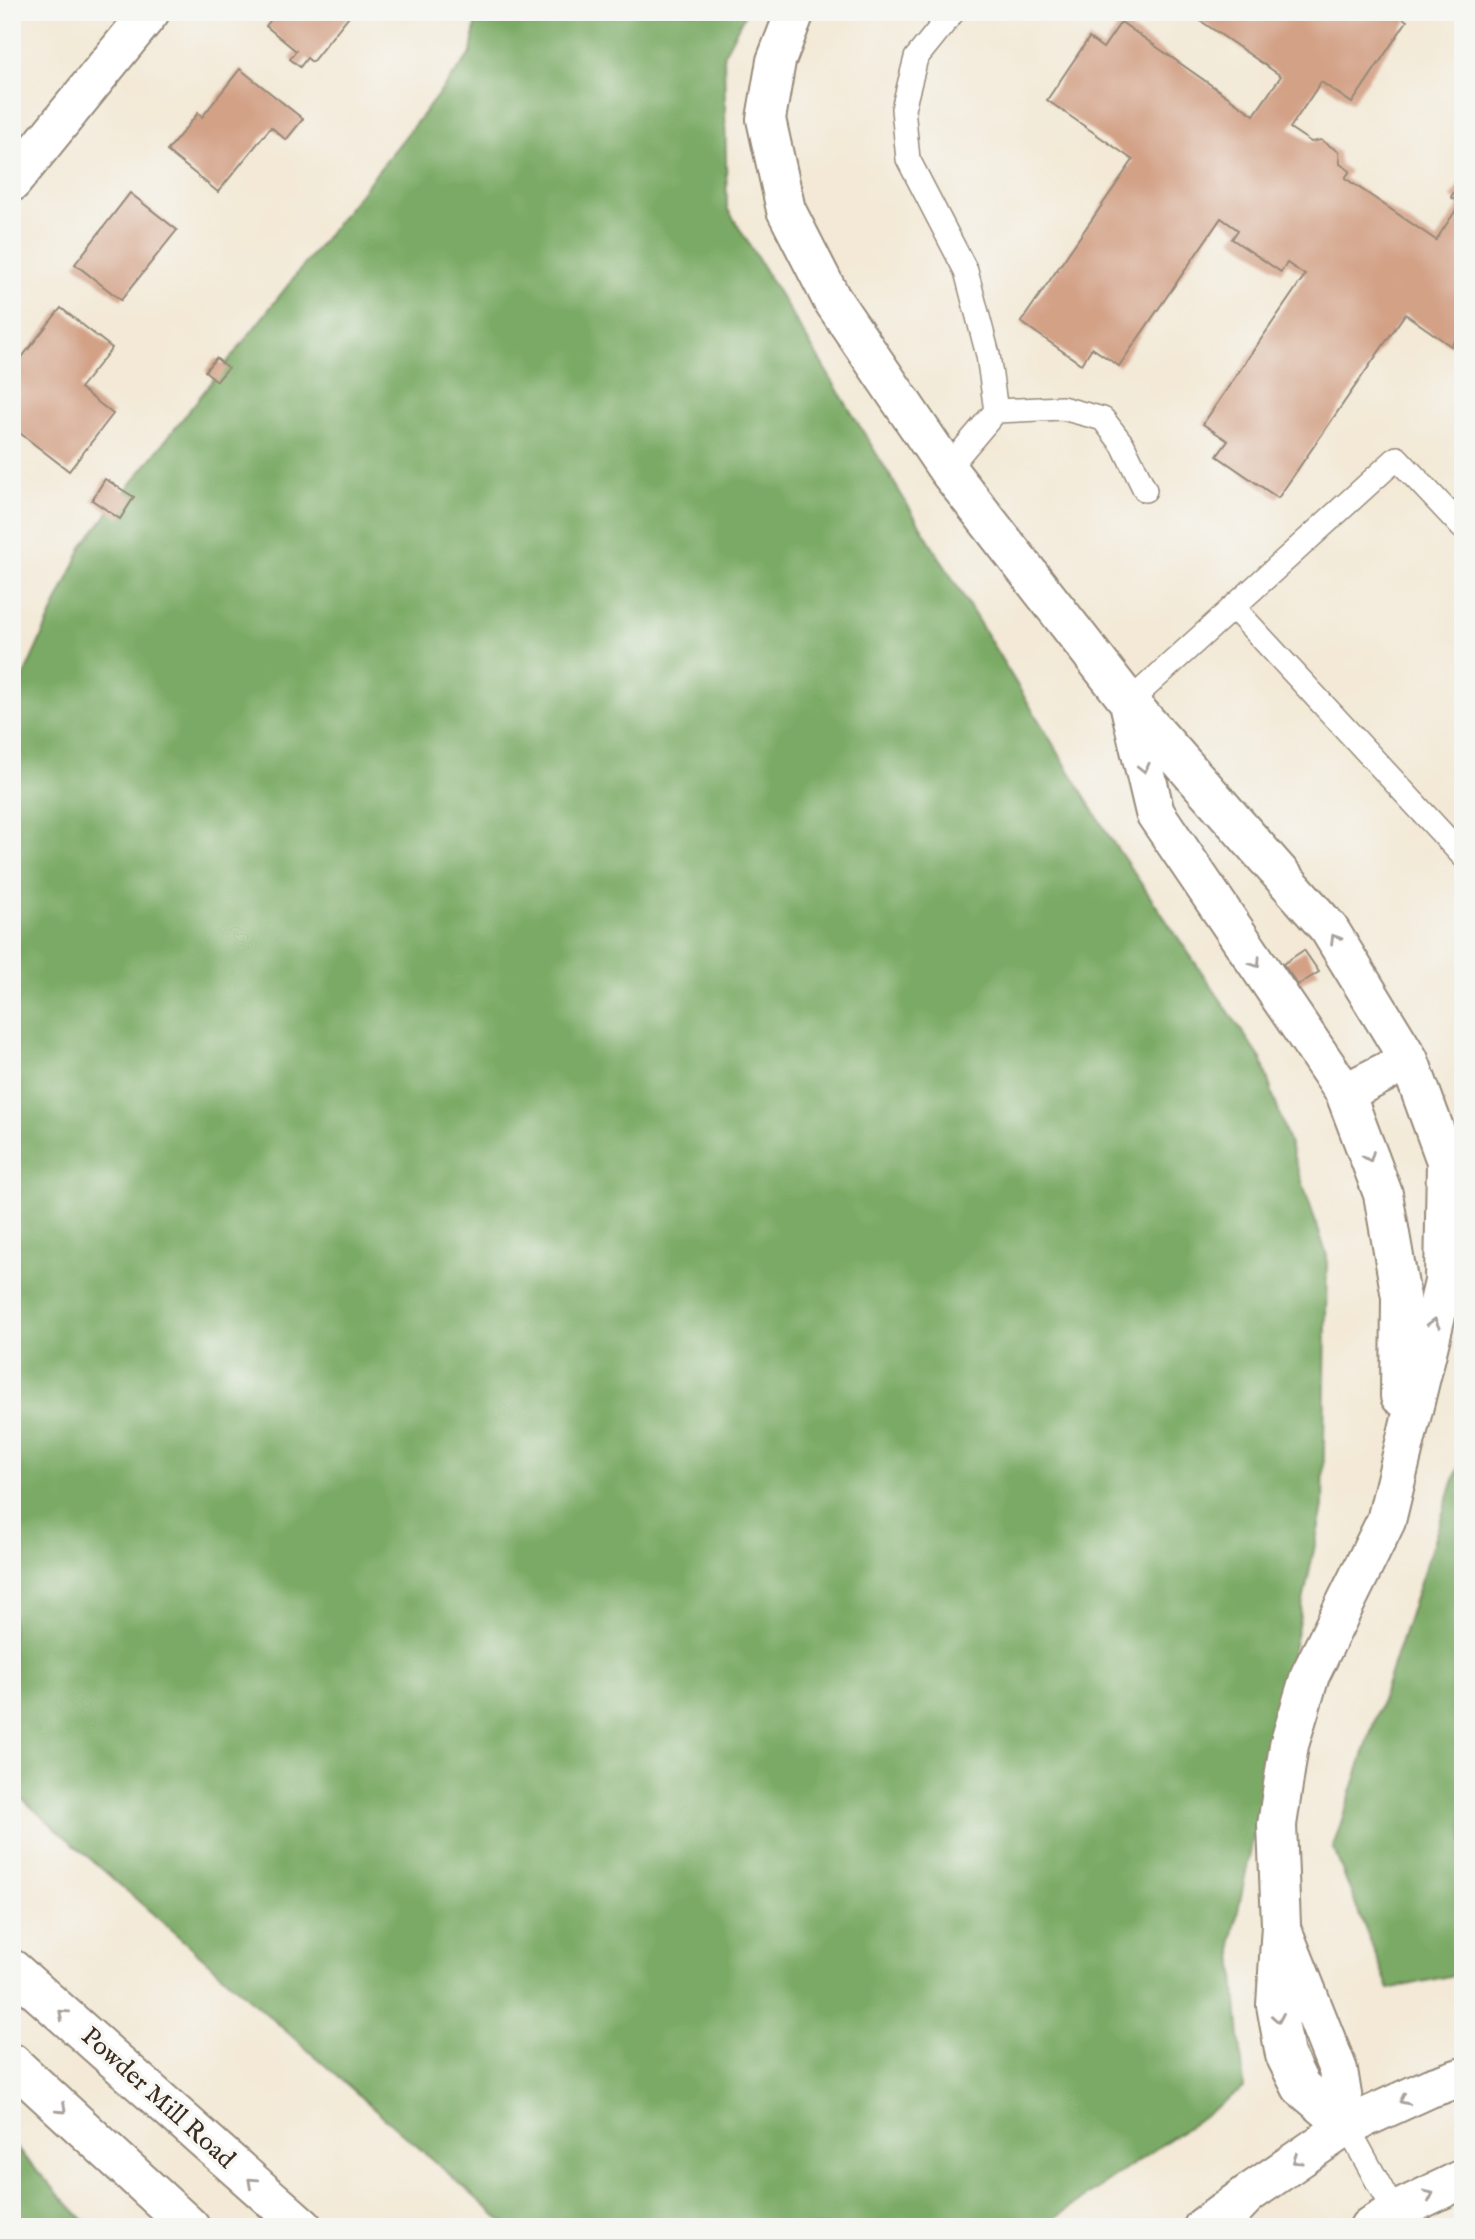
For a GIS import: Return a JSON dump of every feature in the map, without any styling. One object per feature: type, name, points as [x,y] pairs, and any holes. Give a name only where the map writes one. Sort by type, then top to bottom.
[{"type":"street","points":[[796,12],[776,61],[766,119],[786,210],[831,298],[947,469],[1129,702],[1329,929],[1446,1161],[1444,1282],[1386,1521],[1310,1675],[1289,1745],[1277,1825],[1281,1925],[1338,2070],[1347,2126]]},
{"type":"street","points":[[12,182],[145,14]]},
{"type":"street","points":[[1129,702],[1154,813],[1345,1093],[1383,1194],[1401,1297],[1400,1461]]},
{"type":"street","points":[[1345,1093],[1399,1065]]},
{"type":"street","name":"Powder Mill Road","points":[[12,1969],[303,2227]]},
{"type":"street","points":[[12,2063],[190,2227]]},
{"type":"street","points":[[1203,2227],[1347,2126],[1430,2088],[1463,2077]]},
{"type":"street","points":[[1381,2219],[1463,2179]]},
{"type":"street","points":[[1217,2227],[1248,2194]]},
{"type":"lane","points":[[953,12],[916,58],[903,108],[908,159],[966,271],[988,355],[996,411]]},
{"type":"lane","points":[[947,469],[996,411],[1062,408],[1103,419],[1122,445],[1145,490]]},
{"type":"lane","points":[[1129,702],[1397,458],[1463,528]]},
{"type":"lane","points":[[1233,607],[1463,856]]},
{"type":"lane","points":[[1347,2126],[1381,2219]]},
{"type":"green space","points":[[477,12],[746,12],[724,54],[727,208],[1112,841],[1261,1059],[1327,1256],[1323,1507],[1232,1939],[1244,2088],[1042,2227],[509,2227],[12,1790],[12,702],[83,545],[471,53]]},
{"type":"green space","points":[[1463,1452],[1463,1973],[1389,1989],[1333,1847]]},
{"type":"green space","points":[[12,2144],[90,2227],[12,2227]]},
{"type":"building","points":[[277,12],[352,12],[312,62],[307,58],[300,67],[290,59],[296,51],[266,26]]},
{"type":"building","points":[[1198,12],[1394,12],[1407,21],[1352,103],[1321,82],[1290,128],[1311,142],[1321,140],[1339,152],[1340,164],[1350,171],[1345,178],[1436,240],[1460,204],[1451,197],[1463,171],[1463,328],[1451,346],[1405,314],[1278,498],[1217,456],[1228,441],[1203,424],[1305,275],[1287,263],[1281,272],[1232,239],[1238,230],[1221,218],[1119,366],[1092,348],[1081,364],[1021,322],[1133,160],[1047,100],[1089,38],[1103,48],[1121,22],[1254,115],[1281,76],[1195,17]]},
{"type":"building","points":[[240,69],[303,119],[286,140],[271,127],[218,192],[167,151],[198,113],[202,117]]},
{"type":"building","points":[[130,193],[177,230],[121,300],[75,264]]},
{"type":"building","points":[[61,308],[112,348],[80,388],[113,414],[69,471],[12,427],[12,361],[18,354],[22,357]]},
{"type":"building","points":[[216,358],[228,368],[217,381],[205,371]]},
{"type":"building","points":[[105,479],[134,497],[120,519],[92,500]]},
{"type":"building","points":[[1304,950],[1319,972],[1298,985],[1283,964]]}]
